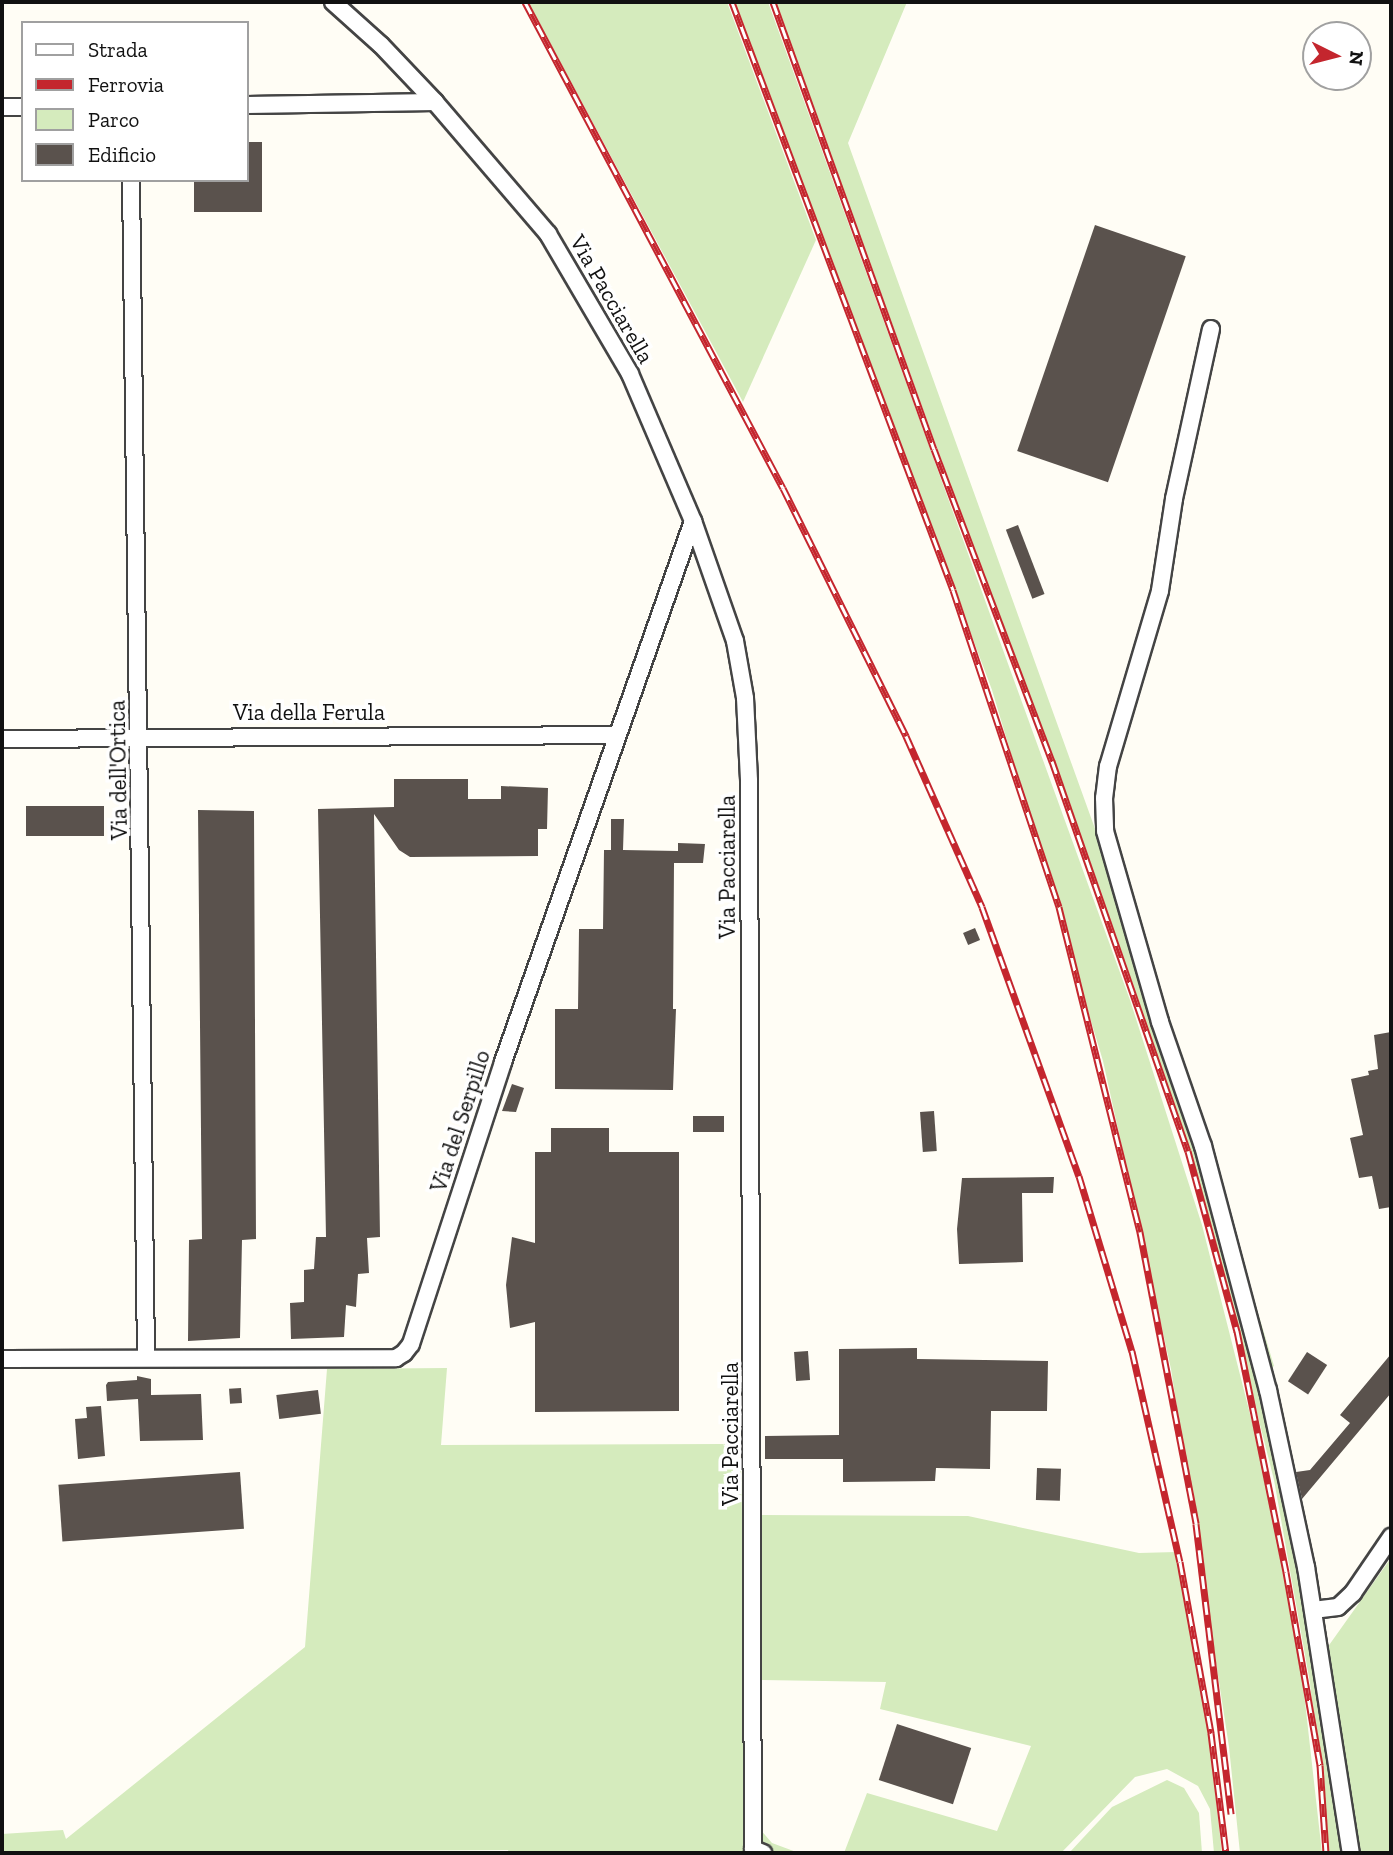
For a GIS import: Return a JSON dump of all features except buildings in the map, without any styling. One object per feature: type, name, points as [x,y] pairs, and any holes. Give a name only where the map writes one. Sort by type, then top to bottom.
[{"type":"street","name":"Via Pacciarella","points":[[333,2],[381,45],[435,102],[548,234],[630,374],[693,521],[735,642],[745,698],[748,754],[753,1849],[763,1853]]},
{"type":"street","points":[[248,105],[435,102]]},
{"type":"street","points":[[2,107],[21,107]]},
{"type":"street","name":"Via dell'Ortica","points":[[131,182],[146,1359]]},
{"type":"street","points":[[1211,329],[1174,499],[1160,591],[1108,766],[1104,798],[1105,831],[1160,1022],[1203,1146],[1268,1390],[1313,1610],[1351,1853]]},
{"type":"street","name":"Via del Serpillo","points":[[2,1359],[396,1358],[404,1353],[411,1344],[503,1062],[693,521]]},
{"type":"street","name":"Via della Ferula","points":[[2,739],[140,736],[616,735]]},
{"type":"street","points":[[1313,1610],[1338,1607],[1353,1594],[1391,1537]]},
{"type":"green space","points":[[528,2],[727,2],[816,240],[743,402]]},
{"type":"green space","points":[[734,2],[768,2],[1130,1000],[1202,1225],[1267,1481],[1303,1684],[1322,1853],[1240,1853],[1229,1747],[1171,1369],[1103,1061],[992,690]]},
{"type":"green space","points":[[775,2],[907,2],[848,143],[1201,1123],[1274,1366],[1265,1373],[1327,1648],[1391,1558],[1391,1853],[1328,1853],[1310,1683],[1274,1480],[1209,1223],[1137,998]]},
{"type":"green space","points":[[447,1368],[441,1445],[725,1444],[726,1460],[741,1463],[742,1515],[968,1516],[1139,1553],[1176,1552],[1209,1738],[1222,1853],[1214,1853],[1210,1809],[1198,1786],[1167,1769],[1135,1777],[1061,1853],[844,1853],[867,1793],[997,1831],[1031,1746],[880,1709],[886,1682],[762,1680],[759,1828],[772,1843],[799,1853],[509,1853],[508,1850],[2,1853],[2,1834],[63,1830],[66,1839],[305,1647],[327,1369]]},
{"type":"green space","points":[[1167,1780],[1184,1788],[1199,1813],[1202,1853],[1069,1853],[1112,1807]]},
{"type":"railway","points":[[525,2],[783,488],[906,736],[982,907],[1079,1176],[1132,1351],[1180,1562],[1211,1733],[1226,1853]]},
{"type":"railway","points":[[732,2],[953,590],[1059,907],[1140,1232],[1196,1524],[1231,1814]]},
{"type":"railway","points":[[773,2],[934,449],[1052,761],[1188,1151],[1237,1331],[1286,1572],[1320,1765],[1326,1853]]}]
